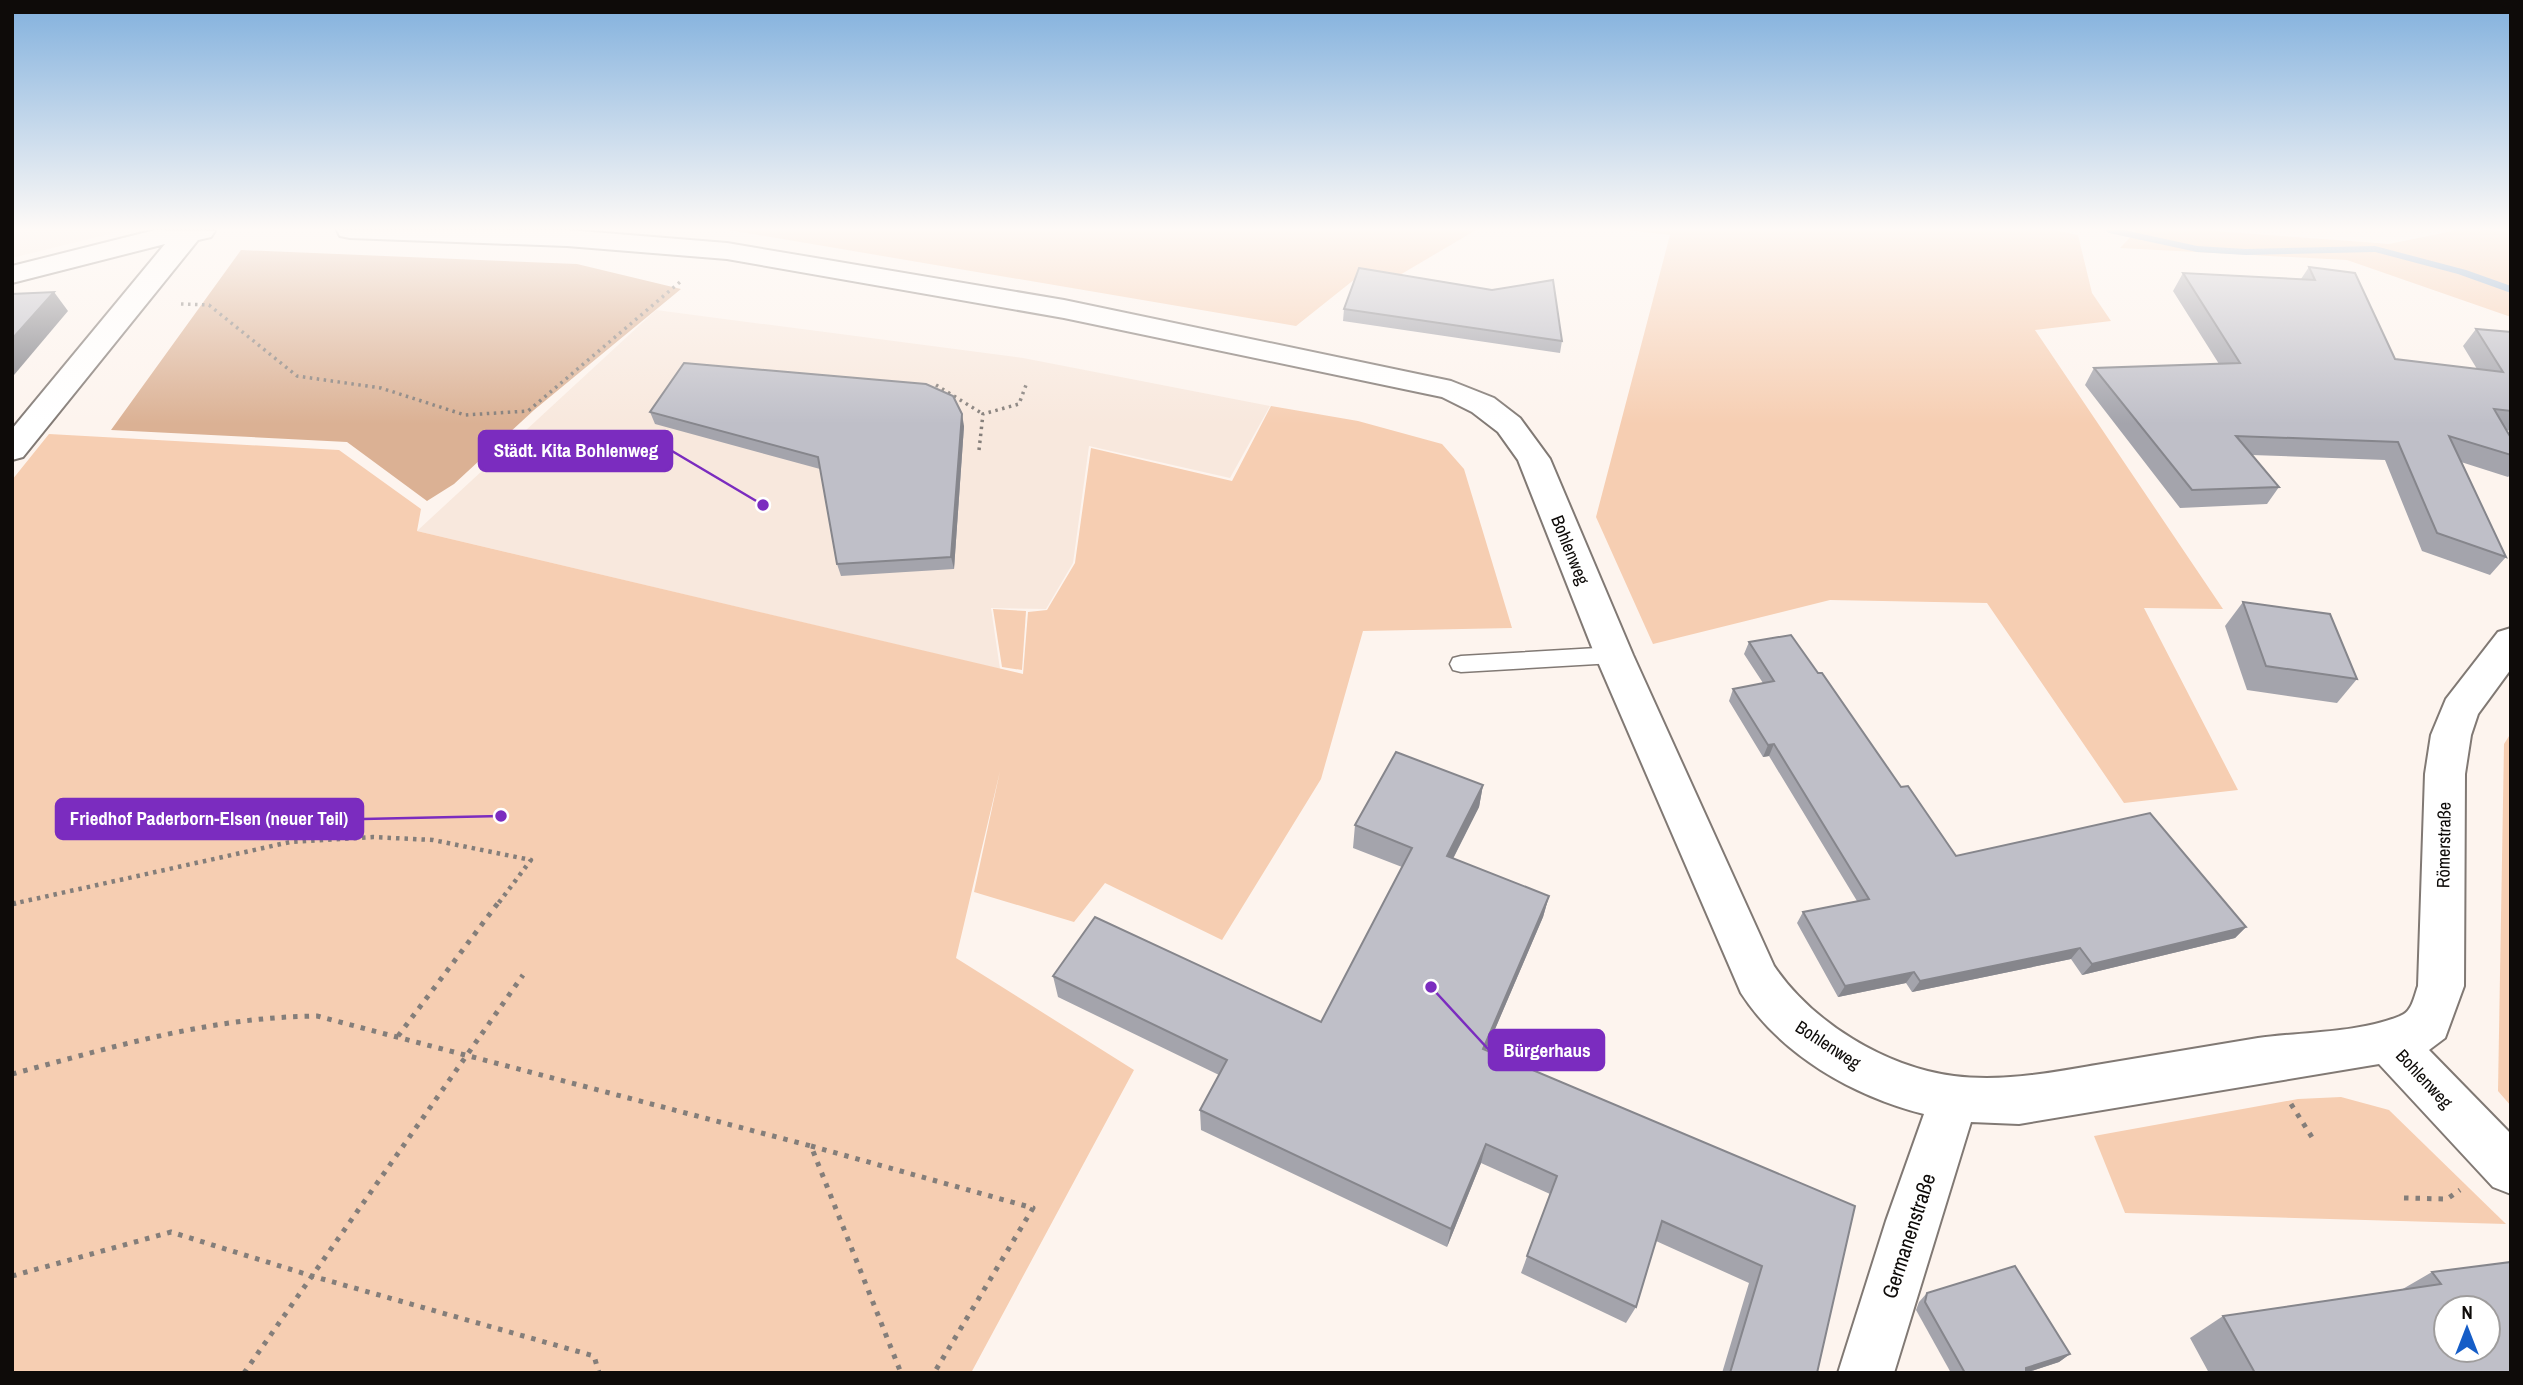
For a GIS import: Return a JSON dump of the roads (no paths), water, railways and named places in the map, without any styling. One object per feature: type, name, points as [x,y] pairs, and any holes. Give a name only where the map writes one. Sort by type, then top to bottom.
[{"type":"street","points":[[12,450],[138,295]]},
{"type":"street","name":"Bohlenweg","points":[[984,295],[1051,306],[1451,390],[1483,405],[1509,425],[1534,459],[1614,655],[1758,979],[1775,1006],[1798,1028],[1846,1060],[1897,1085],[1954,1100],[2019,1101],[2390,1042],[2511,1170]]},
{"type":"street","name":"Römerstraße","points":[[2390,1042],[2413,1035],[2428,1023],[2441,986],[2445,774],[2451,735],[2460,709],[2511,641]]},
{"type":"street","name":"Germanenstraße","points":[[1866,1373],[1912,1221],[1954,1100]]},
{"type":"lane","points":[[1461,664],[1614,655]]},
{"type":"place","name":"Städt. Kita Bohlenweg","points":[[763,505]]},
{"type":"place","name":"Friedhof Paderborn-Elsen (neuer Teil)","points":[[501,816]]},
{"type":"place","name":"Bürgerhaus","points":[[1431,987]]}]
